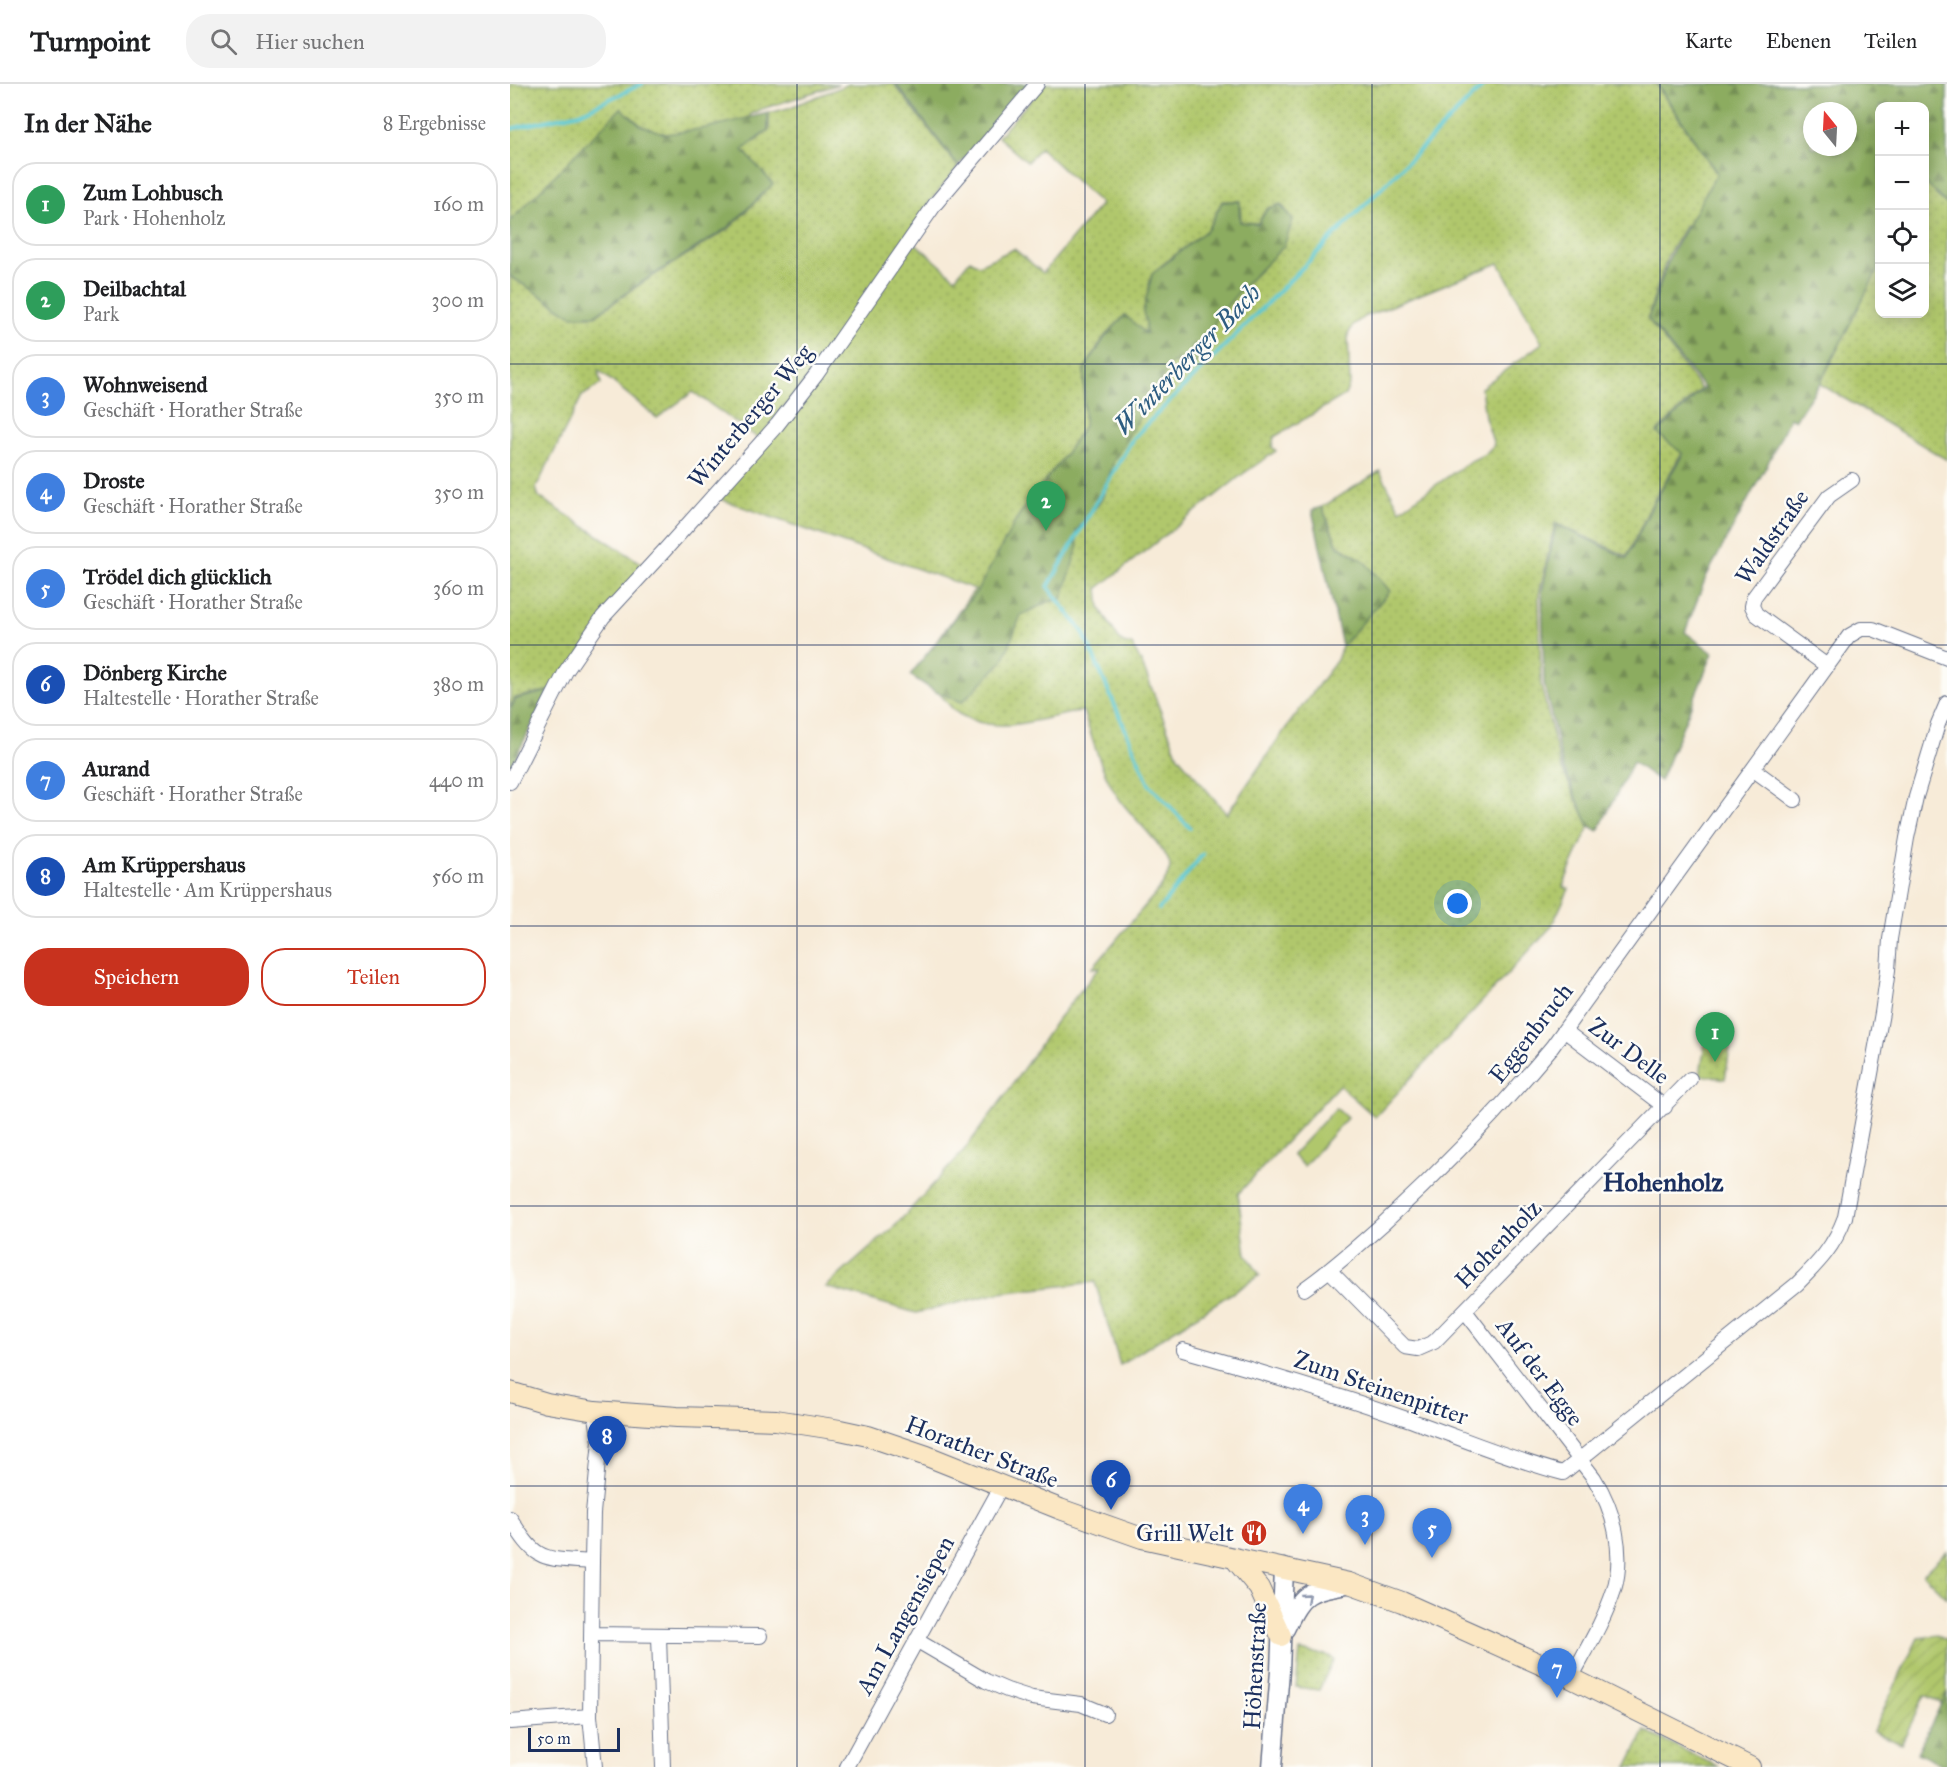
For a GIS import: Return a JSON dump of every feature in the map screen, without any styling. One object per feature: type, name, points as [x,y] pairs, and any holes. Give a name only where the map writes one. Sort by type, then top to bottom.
[{"type":"main road","name":"Horather Straße","points":[[510,1392],[547,1403],[595,1411],[776,1420],[868,1436],[927,1456],[1060,1509],[1142,1538],[1349,1583],[1419,1608],[1571,1678],[1750,1767]]},
{"type":"main road","points":[[1235,1559],[1259,1588],[1281,1636]]},
{"type":"street","name":"Winterberger Weg","points":[[510,782],[566,671],[603,617],[777,424],[816,375],[936,203],[1037,84]]},
{"type":"street","name":"Waldstraße","points":[[1827,666],[1756,614],[1752,606],[1754,597],[1829,496],[1852,480]]},
{"type":"street","name":"Eggenbruch","points":[[1304,1289],[1330,1271],[1427,1184],[1508,1099],[1565,1030],[1849,636],[1861,629],[1873,629],[1947,658]]},
{"type":"street","points":[[1579,1461],[1797,1284],[1819,1262],[1837,1238],[1845,1217],[1863,1125],[1882,1013],[1890,939],[1907,838],[1916,797],[1938,724],[1947,703]]},
{"type":"street","points":[[1754,770],[1795,800]]},
{"type":"street","name":"Zur Delle","points":[[1565,1030],[1665,1107]]},
{"type":"street","name":"Hohenholz","points":[[1330,1271],[1405,1347],[1418,1349],[1434,1342],[1690,1079]]},
{"type":"street","name":"Auf der Egge","points":[[1465,1311],[1594,1478],[1606,1497],[1613,1517],[1617,1550],[1614,1590],[1602,1619],[1571,1678]]},
{"type":"street","name":"Zum Steinenpitter","points":[[1183,1350],[1272,1375],[1406,1419],[1534,1465],[1563,1473],[1579,1461]]},
{"type":"street","points":[[595,1411],[600,1441],[593,1513],[592,1562],[590,1716],[595,1767]]},
{"type":"street","name":"Am Langensiepen","points":[[847,1767],[1002,1485]]},
{"type":"street","points":[[510,1518],[535,1552],[550,1559],[592,1562]]},
{"type":"street","name":"Höhenstraße","points":[[1272,1767],[1284,1568]]},
{"type":"street","points":[[1281,1636],[1297,1605],[1315,1589],[1349,1583]]},
{"type":"street","points":[[591,1634],[760,1636]]},
{"type":"street","points":[[659,1635],[663,1767]]},
{"type":"street","points":[[916,1640],[986,1681],[1007,1690],[1032,1698],[1081,1704],[1105,1714]]},
{"type":"street","points":[[510,1722],[590,1716]]},
{"type":"green space","points":[[510,84],[839,84],[750,115],[754,142],[769,130],[769,113],[849,84],[894,84],[958,167],[931,201],[813,371],[759,439],[693,392],[657,418],[598,370],[601,384],[582,396],[536,488],[539,497],[644,565],[559,683],[510,731],[546,691],[515,698],[510,708]],"holes":[[[761,196],[730,228],[645,281],[595,316],[577,316],[721,215]]]},
{"type":"green space","points":[[896,84],[1030,84],[958,166]]},
{"type":"green space","points":[[1045,84],[1656,84],[1660,90],[1665,84],[1947,84],[1939,190],[1935,194],[1947,205],[1947,460],[1820,384],[1842,340],[1660,327],[1648,316],[1647,318],[1701,389],[1657,432],[1682,453],[1652,503],[1627,556],[1555,523],[1539,595],[1541,685],[1561,767],[1589,826],[1563,887],[1569,889],[1551,927],[1375,1117],[1339,1085],[1238,1194],[1246,1254],[1260,1275],[1120,1365],[1095,1282],[999,1293],[916,1313],[826,1287],[897,1224],[962,1153],[1056,1021],[1100,967],[1092,968],[1161,887],[1169,872],[1170,865],[1166,855],[1125,807],[1108,780],[1083,711],[1020,724],[990,724],[959,714],[948,705],[933,686],[934,645],[975,589],[717,498],[914,242],[955,278],[970,260],[979,265],[1014,249],[1043,273],[1101,204],[1040,148],[1027,162],[998,137]],"holes":[[[1660,90],[1731,168],[1705,194],[1717,174]],[[1222,201],[1240,201],[1241,222],[1258,223],[1266,209],[1281,204],[1289,214],[1257,246],[1145,304],[1152,273],[1207,230]],[[1686,225],[1702,242],[1649,313],[1668,255]],[[1499,263],[1542,343],[1481,388],[1485,417],[1494,445],[1485,454],[1469,462],[1400,510],[1380,471],[1322,507],[1338,545],[1363,560],[1390,591],[1342,646],[1337,660],[1283,732],[1227,814],[1178,756],[1143,666],[1132,645],[1123,643],[1118,638],[1100,608],[1098,588],[1243,474],[1276,451],[1272,447],[1274,437],[1345,395],[1350,383],[1348,335],[1353,325],[1364,317]],[[1125,315],[1129,319],[1121,326],[1084,396],[1084,370],[1104,337]]]},
{"type":"green space","points":[[1657,84],[1947,84],[1947,204],[1929,187],[1929,102],[1875,102],[1875,275],[1820,383],[1795,420],[1790,417],[1768,463],[1706,577],[1685,632],[1713,653],[1660,781],[1633,762],[1598,831],[1589,826],[1563,767],[1544,684],[1542,591],[1556,524],[1627,558],[1653,504],[1683,454],[1657,433],[1704,388],[1648,319],[1670,256],[1717,173]]},
{"type":"green space","points":[[621,108],[642,126],[666,134],[706,128],[768,113],[768,130],[743,150],[773,184],[729,227],[645,280],[595,315],[572,316],[510,276],[510,221]]},
{"type":"green space","points":[[1239,201],[1240,222],[1258,224],[1267,209],[1280,205],[1293,220],[1284,246],[1241,289],[1215,321],[1209,348],[1193,366],[1172,362],[1114,460],[1102,500],[1076,531],[1078,546],[1062,599],[1048,602],[1021,615],[1003,661],[962,702],[936,692],[910,675],[977,591],[1019,515],[1084,426],[1084,370],[1105,337],[1125,315],[1145,333],[1146,323],[1143,312],[1152,274],[1208,229],[1222,202]]},
{"type":"green space","points":[[1322,507],[1338,546],[1363,560],[1390,591],[1342,646],[1312,510]]},
{"type":"green space","points":[[549,691],[510,769],[510,710],[516,699]]},
{"type":"green space","points":[[1705,1044],[1730,1048],[1725,1079],[1700,1075]]},
{"type":"green space","points":[[1336,1108],[1347,1118],[1304,1166],[1292,1155]]},
{"type":"green space","points":[[1947,1551],[1947,1598],[1923,1574]]},
{"type":"green space","points":[[1937,1635],[1947,1639],[1947,1692],[1942,1703],[1925,1695],[1901,1744],[1873,1731],[1918,1638]]},
{"type":"green space","points":[[1300,1651],[1327,1655],[1334,1659],[1319,1690],[1296,1687]]},
{"type":"green space","points":[[1947,1692],[1947,1767],[1917,1753]]},
{"type":"green space","points":[[1645,1731],[1719,1767],[1627,1767]]},
{"type":"waterway","points":[[510,129],[580,113],[642,84]]},
{"type":"waterway","name":"Winterberger Bach","points":[[1190,828],[1149,784],[1083,632],[1048,587],[1133,438],[1485,84]]},
{"type":"waterway","name":"Winterberger Bach","points":[[1159,909],[1203,854]]},
{"type":"place","name":"Deilbachtal","points":[[1046,531]]},
{"type":"place","name":"Zum Lohbusch","points":[[1715,1062]]},
{"type":"place","name":"Am Krüppershaus","points":[[607,1466]]},
{"type":"place","name":"Dönberg Kirche","points":[[1111,1510]]},
{"type":"place","name":"Grill Welt","points":[[1254,1533]]},
{"type":"place","name":"Droste","points":[[1303,1534]]},
{"type":"place","name":"Wohnweisend","points":[[1365,1545]]},
{"type":"place","name":"Trödel dich glücklich","points":[[1432,1558]]},
{"type":"place","name":"Aurand","points":[[1557,1698]]},
{"type":"district","name":"Hohenholz","points":[[1663,1182]]}]
